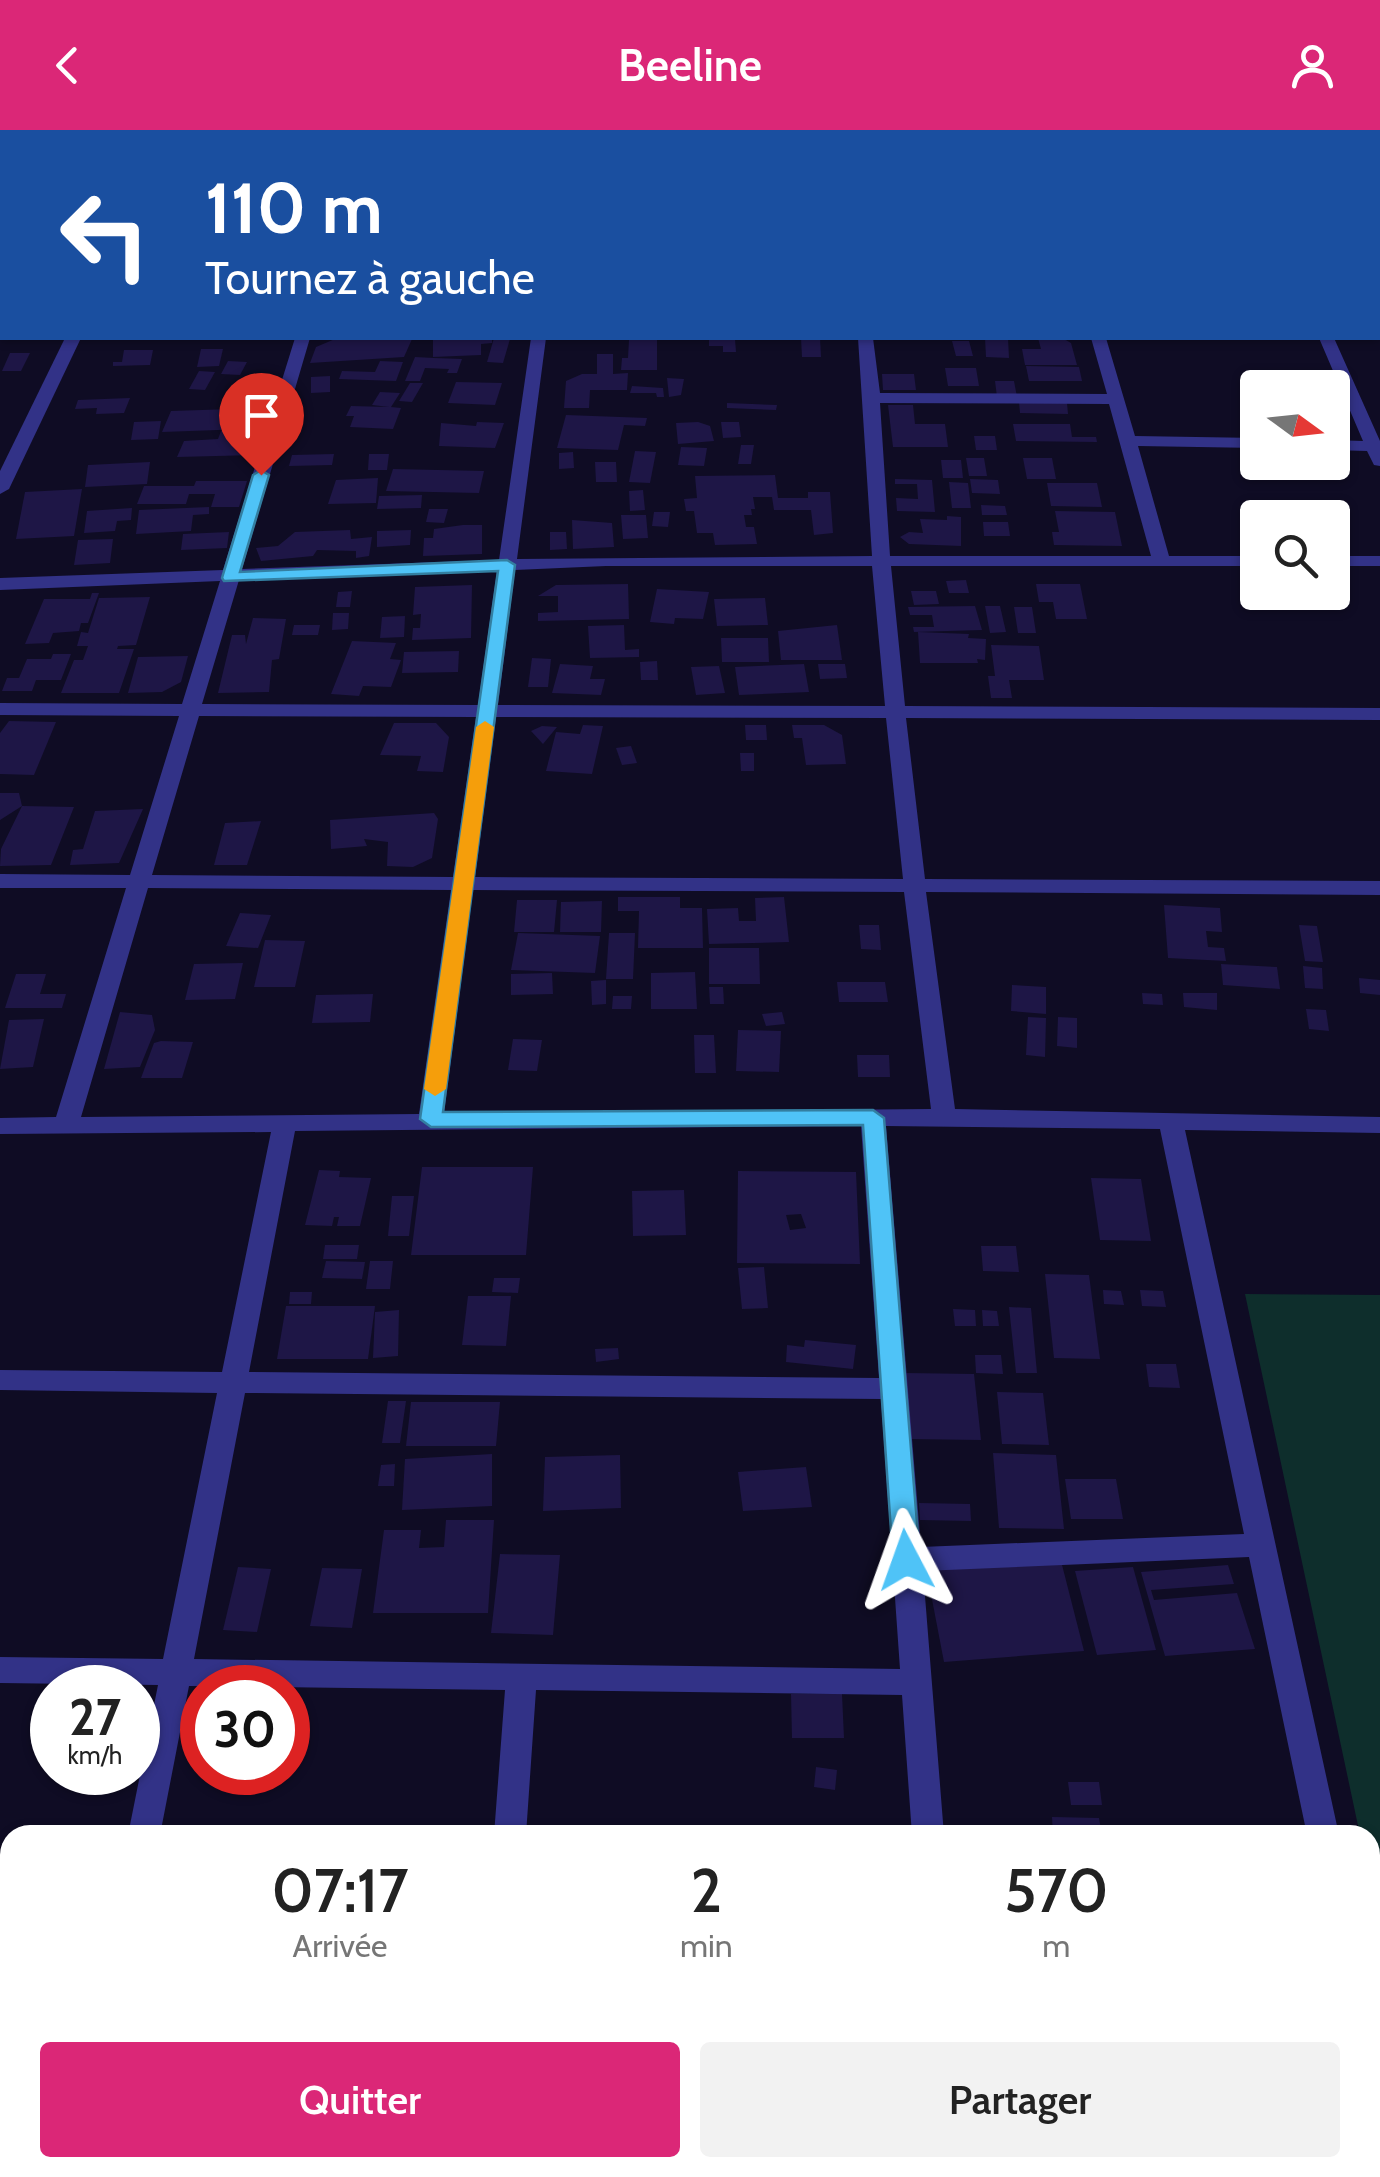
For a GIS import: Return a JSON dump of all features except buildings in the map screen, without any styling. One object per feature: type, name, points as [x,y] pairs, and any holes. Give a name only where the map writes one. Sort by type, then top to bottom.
[{"type":"street","points":[[0,490],[71,340]]},
{"type":"street","points":[[66,1125],[301,340]]},
{"type":"street","points":[[431,1119],[538,340]]},
{"type":"street","points":[[865,340],[874,398],[881,558],[912,886],[944,1117]]},
{"type":"street","points":[[1100,340],[1161,560]]},
{"type":"street","points":[[1327,340],[1378,451]]},
{"type":"street","points":[[874,398],[1116,399]]},
{"type":"street","points":[[1128,441],[1240,444]]},
{"type":"street","points":[[1350,447],[1378,451]]},
{"type":"street","points":[[0,584],[507,565],[881,558],[1240,560]]},
{"type":"street","points":[[1350,561],[1380,561]]},
{"type":"street","points":[[0,709],[1380,714]]},
{"type":"street","points":[[0,881],[1380,888]]},
{"type":"street","points":[[0,1126],[944,1117],[1380,1125]]},
{"type":"street","points":[[873,1118],[927,1825]]},
{"type":"street","points":[[146,1825],[285,1121]]},
{"type":"street","points":[[1171,1121],[1320,1825]]},
{"type":"street","points":[[0,1380],[894,1389]]},
{"type":"street","points":[[906,1560],[1258,1545]]},
{"type":"street","points":[[0,1670],[916,1682]]},
{"type":"street","points":[[511,1825],[521,1679]]},
{"type":"green space","points":[[1245,1294],[1380,1295],[1380,1825],[1358,1825]]},
{"type":"slow traffic","points":[[435,1089],[485,727]]},
{"type":"route","points":[[261,475],[230,578],[507,565],[431,1119],[873,1118],[906,1560]]}]
